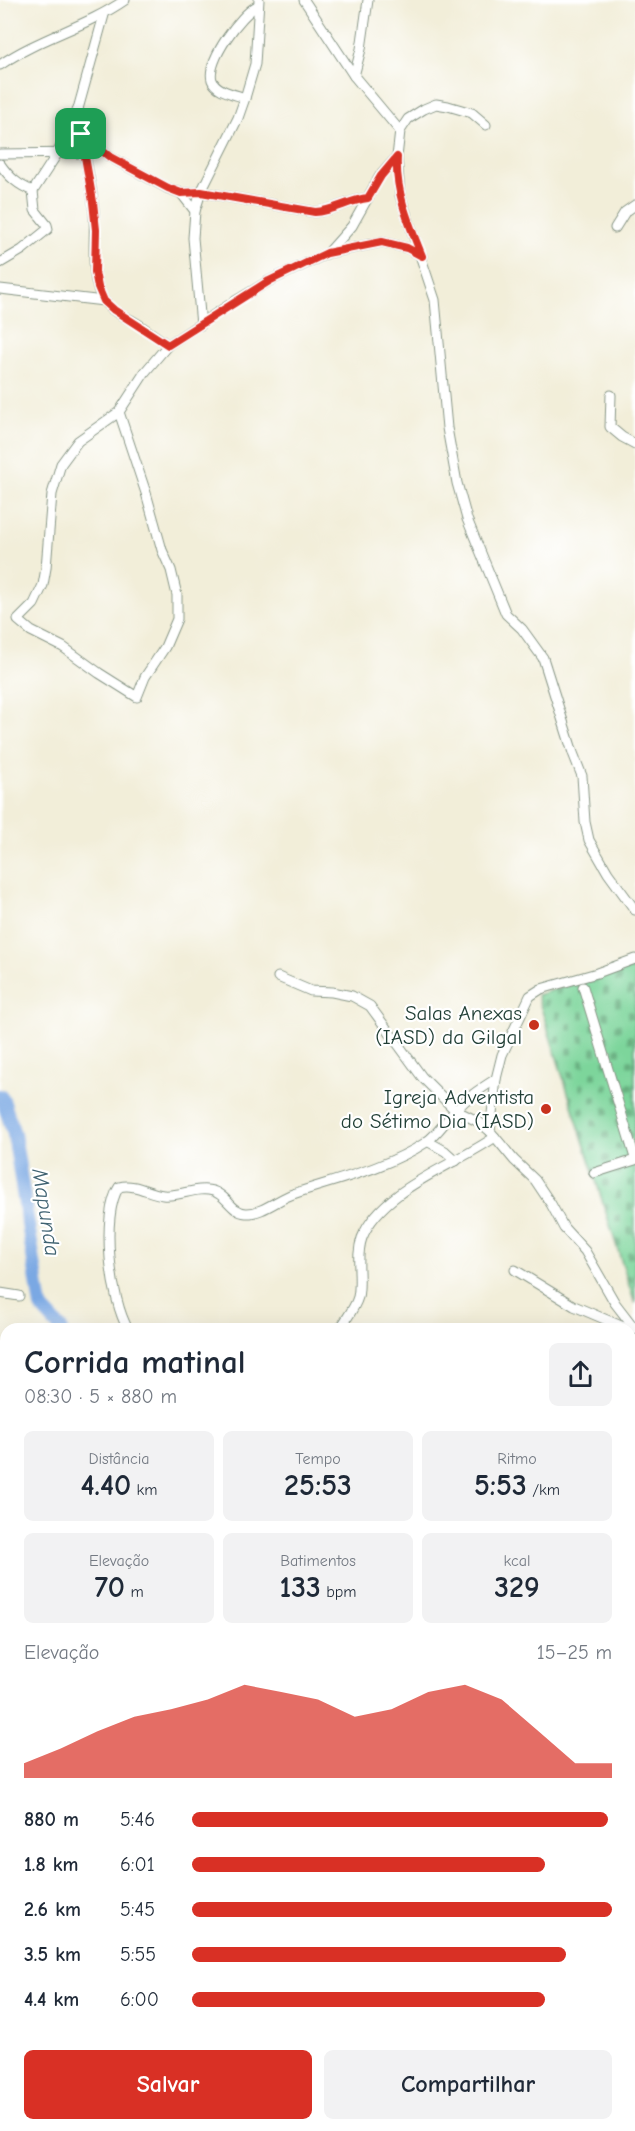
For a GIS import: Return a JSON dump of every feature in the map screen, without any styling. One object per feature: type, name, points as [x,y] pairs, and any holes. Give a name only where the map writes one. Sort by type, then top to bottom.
[{"type":"street","points":[[0,64],[21,51],[104,15],[125,0]]},
{"type":"street","points":[[304,0],[354,76],[400,131]]},
{"type":"street","points":[[354,76],[361,49],[368,0]]},
{"type":"street","points":[[244,98],[218,88],[212,80],[212,70],[222,45],[245,14],[258,3]]},
{"type":"street","points":[[201,325],[193,238],[195,212],[201,192],[238,118],[255,64],[258,3]]},
{"type":"street","points":[[0,263],[48,230],[48,225],[35,210],[33,190],[57,154],[78,109],[104,15]]},
{"type":"street","points":[[486,125],[472,113],[436,104],[408,119],[400,131],[397,157],[396,169],[400,195],[435,300],[447,428],[457,483],[467,519],[506,614],[522,629],[543,658],[582,776],[585,822],[589,840],[608,873],[635,910]]},
{"type":"street","points":[[78,109],[93,202],[96,230],[95,272],[98,287],[104,301],[114,310],[168,345]]},
{"type":"street","points":[[81,134],[110,157],[181,193],[201,192],[315,212],[326,211],[346,202],[368,198]]},
{"type":"street","points":[[0,154],[84,153]]},
{"type":"street","points":[[327,253],[352,226],[381,176],[397,157]]},
{"type":"street","points":[[0,164],[12,179],[21,186],[33,190]]},
{"type":"street","points":[[181,193],[195,212]]},
{"type":"street","points":[[615,228],[625,212],[635,205]]},
{"type":"street","points":[[118,412],[146,493],[162,550],[171,570],[177,595],[177,619],[165,647],[145,677],[137,696],[99,673],[63,647],[31,631],[18,620],[34,604],[43,585],[52,494],[61,464],[78,441],[118,412],[145,372],[168,345],[269,281],[327,253],[382,242],[407,248],[422,256]]},
{"type":"street","points":[[0,289],[104,301]]},
{"type":"street","points":[[611,395],[610,427],[635,444]]},
{"type":"street","points":[[344,1323],[358,1299],[358,1259],[362,1238],[385,1204],[402,1191],[456,1161],[492,1134],[496,1079],[502,1055],[527,1001],[534,992],[635,959]]},
{"type":"street","points":[[278,977],[311,991],[352,996],[370,1006],[422,1077],[455,1110],[479,1122],[535,1180],[564,1228],[585,1251],[615,1303],[630,1323]]},
{"type":"street","points":[[583,987],[635,1159],[594,1173]]},
{"type":"street","points":[[125,1323],[118,1310],[109,1239],[112,1204],[119,1187],[124,1185],[144,1188],[165,1195],[210,1190],[221,1194],[238,1211],[247,1213],[258,1211],[283,1198],[385,1165],[427,1141],[455,1110],[474,1093],[496,1079]]},
{"type":"street","points":[[427,1141],[445,1151],[456,1161]]},
{"type":"street","points":[[515,1270],[574,1306],[615,1323]]},
{"type":"street","points":[[0,1293],[19,1296]]},
{"type":"green space","points":[[635,964],[635,1304],[537,995]]},
{"type":"waterway","name":"Mapunda","points":[[0,1096],[14,1134],[41,1307],[56,1323]]},
{"type":"place","name":"Salas Anexas (IASD) da Gilgal","points":[[534,1025]]},
{"type":"place","name":"Igreja Adventista do Sétimo Dia (IASD)","points":[[546,1109]]},
{"type":"route","points":[[81,134],[110,157],[181,193],[201,192],[315,212],[326,211],[356,199],[368,198],[381,176],[397,157],[396,169],[400,195],[422,256],[407,248],[382,242],[327,253],[269,281],[168,345],[114,310],[104,301],[98,287],[95,272],[96,230],[93,202],[81,134]]}]
